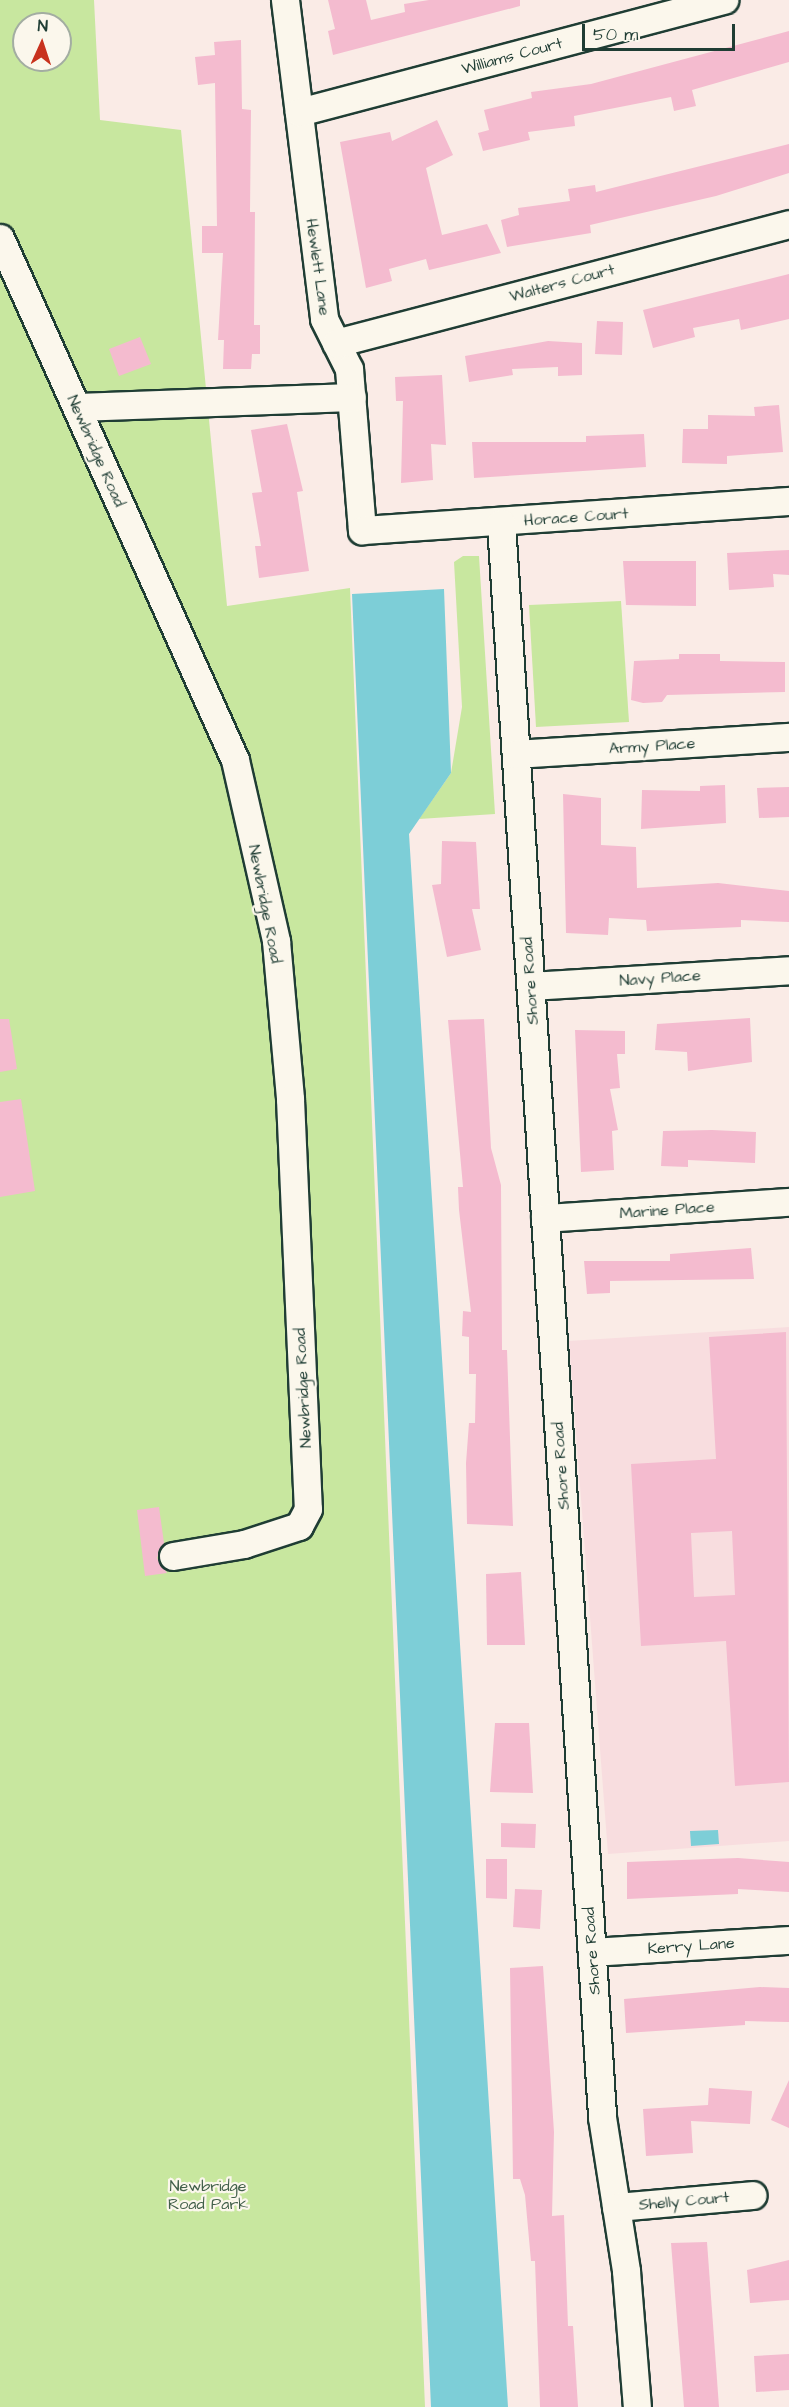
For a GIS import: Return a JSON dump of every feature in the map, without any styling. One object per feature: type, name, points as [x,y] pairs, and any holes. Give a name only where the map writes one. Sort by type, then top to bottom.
[{"type":"street","name":"Hewlett Lane","points":[[285,0],[324,319],[349,369],[362,530]]},
{"type":"street","name":"Williams Court","points":[[299,112],[724,0]]},
{"type":"street","name":"Walters Court","points":[[336,343],[789,224]]},
{"type":"street","name":"Newbridge Road","points":[[0,238],[234,760],[276,941],[290,1099],[308,1509],[299,1526],[244,1544],[173,1556]]},
{"type":"street","points":[[77,408],[352,397]]},
{"type":"street","name":"Horace Court","points":[[362,530],[501,523],[789,501]]},
{"type":"street","name":"Shore Road","points":[[501,523],[602,2117],[616,2207],[637,2407]]},
{"type":"street","name":"Army Place","points":[[516,754],[789,737]]},
{"type":"street","name":"Navy Place","points":[[531,986],[789,970]]},
{"type":"street","name":"Marine Place","points":[[545,1218],[789,1202]]},
{"type":"street","name":"Kerry Lane","points":[[592,1952],[789,1940]]},
{"type":"street","name":"Shelly Court","points":[[616,2207],[752,2195]]},
{"type":"shaded area","points":[[789,1327],[789,1841],[608,1854],[569,1341]]},
{"type":"green space","name":"Newbridge Road Park","points":[[0,0],[94,0],[100,120],[181,130],[227,606],[350,588],[425,2407],[0,2407]]},
{"type":"green space","points":[[463,556],[479,556],[495,814],[419,819],[451,773],[462,707],[454,562]]},
{"type":"green space","points":[[621,601],[629,722],[536,727],[529,605]]},
{"type":"water","points":[[444,589],[451,773],[409,834],[508,2407],[431,2407],[352,594]]},
{"type":"water","points":[[718,1830],[719,1844],[691,1846],[690,1831]]},
{"type":"building","points":[[328,0],[366,0],[371,20],[405,12],[404,4],[429,0],[520,0],[520,6],[333,55],[328,31],[335,29]]},
{"type":"building","points":[[789,31],[789,62],[692,90],[696,106],[674,111],[671,97],[574,116],[575,126],[528,132],[530,140],[483,151],[478,133],[489,130],[484,110],[532,98],[531,92],[591,84]]},
{"type":"building","points":[[241,40],[242,109],[251,110],[250,212],[255,212],[254,325],[260,325],[260,354],[252,354],[251,369],[223,369],[224,340],[218,340],[223,253],[202,253],[202,226],[217,226],[215,83],[198,85],[195,57],[215,55],[214,42]]},
{"type":"building","points":[[437,120],[453,155],[426,168],[442,235],[487,224],[501,253],[429,270],[426,259],[389,269],[392,281],[366,288],[340,142],[390,132],[392,141]]},
{"type":"building","points":[[789,144],[789,173],[716,196],[590,225],[591,233],[507,247],[501,220],[519,215],[518,208],[570,201],[568,189],[595,185],[596,192]]},
{"type":"building","points":[[789,274],[789,319],[741,330],[739,319],[693,328],[695,337],[653,348],[643,310]]},
{"type":"building","points":[[597,321],[623,322],[622,355],[595,354]]},
{"type":"building","points":[[140,337],[151,364],[119,376],[109,349]]},
{"type":"building","points":[[548,341],[582,343],[582,375],[558,376],[558,367],[512,369],[513,375],[469,382],[465,356]]},
{"type":"building","points":[[442,375],[446,445],[431,444],[433,480],[401,483],[403,401],[396,401],[395,377]]},
{"type":"building","points":[[779,405],[783,452],[727,456],[727,464],[682,463],[683,429],[708,429],[708,415],[755,416],[754,407]]},
{"type":"building","points":[[287,424],[303,491],[297,492],[309,571],[259,578],[255,546],[261,546],[252,493],[262,492],[251,430]]},
{"type":"building","points":[[644,434],[646,467],[474,478],[472,442],[586,442],[586,436]]},
{"type":"building","points":[[789,550],[789,575],[773,574],[774,587],[729,590],[727,553]]},
{"type":"building","points":[[623,561],[696,561],[696,606],[626,605]]},
{"type":"building","points":[[679,654],[720,654],[720,661],[785,662],[785,692],[667,695],[662,702],[643,703],[631,700],[634,661],[679,659]]},
{"type":"building","points":[[725,785],[726,823],[641,829],[642,790],[700,791],[700,786]]},
{"type":"building","points":[[789,787],[789,817],[759,818],[757,788]]},
{"type":"building","points":[[563,794],[601,798],[601,845],[636,847],[637,888],[718,883],[789,891],[789,922],[741,920],[741,927],[647,931],[646,920],[609,918],[608,935],[566,933]]},
{"type":"building","points":[[442,841],[476,842],[480,909],[472,909],[481,950],[447,957],[432,885],[441,884]]},
{"type":"building","points":[[750,1018],[752,1062],[688,1071],[687,1052],[655,1050],[657,1024]]},
{"type":"building","points":[[0,1019],[9,1019],[17,1069],[0,1072]]},
{"type":"building","points":[[484,1019],[491,1148],[501,1185],[502,1350],[507,1350],[513,1526],[467,1524],[466,1463],[469,1423],[475,1423],[476,1374],[469,1374],[469,1337],[462,1336],[463,1311],[471,1312],[459,1210],[458,1187],[463,1187],[448,1020]]},
{"type":"building","points":[[575,1030],[625,1031],[625,1054],[617,1054],[620,1088],[610,1089],[618,1130],[612,1131],[614,1170],[581,1172]]},
{"type":"building","points":[[21,1099],[35,1191],[0,1197],[0,1102]]},
{"type":"building","points":[[663,1131],[756,1132],[755,1163],[688,1160],[688,1167],[661,1166]]},
{"type":"building","points":[[751,1248],[754,1279],[610,1281],[610,1293],[587,1294],[584,1261],[670,1261],[670,1254]]},
{"type":"building","points":[[786,1332],[789,1782],[735,1786],[726,1641],[641,1646],[631,1464],[716,1459],[709,1337]],"holes":[[[732,1531],[735,1595],[694,1597],[691,1533]]]},
{"type":"building","points":[[159,1507],[164,1543],[157,1558],[167,1573],[145,1576],[137,1510]]},
{"type":"building","points":[[521,1572],[525,1645],[487,1645],[486,1574]]},
{"type":"building","points":[[495,1723],[529,1723],[533,1793],[490,1792]]},
{"type":"building","points":[[501,1823],[536,1824],[535,1848],[501,1847]]},
{"type":"building","points":[[738,1858],[789,1862],[789,1892],[738,1889],[738,1894],[627,1899],[627,1862]]},
{"type":"building","points":[[486,1859],[507,1859],[507,1899],[486,1898]]},
{"type":"building","points":[[515,1889],[542,1890],[540,1929],[513,1927]]},
{"type":"building","points":[[543,1966],[554,2132],[552,2216],[564,2215],[568,2326],[573,2326],[578,2407],[540,2407],[535,2261],[531,2261],[525,2195],[520,2179],[513,2179],[510,1968]]},
{"type":"building","points":[[760,1987],[789,1988],[789,2022],[745,2021],[745,2025],[626,2033],[624,1999]]},
{"type":"building","points":[[789,2080],[789,2128],[771,2120]]},
{"type":"building","points":[[709,2088],[752,2091],[750,2124],[691,2121],[693,2153],[646,2156],[643,2109],[708,2105]]},
{"type":"building","points":[[707,2242],[719,2407],[684,2407],[671,2243]]},
{"type":"building","points":[[789,2260],[789,2300],[750,2303],[747,2270]]},
{"type":"building","points":[[789,2354],[789,2390],[756,2392],[754,2356]]}]
